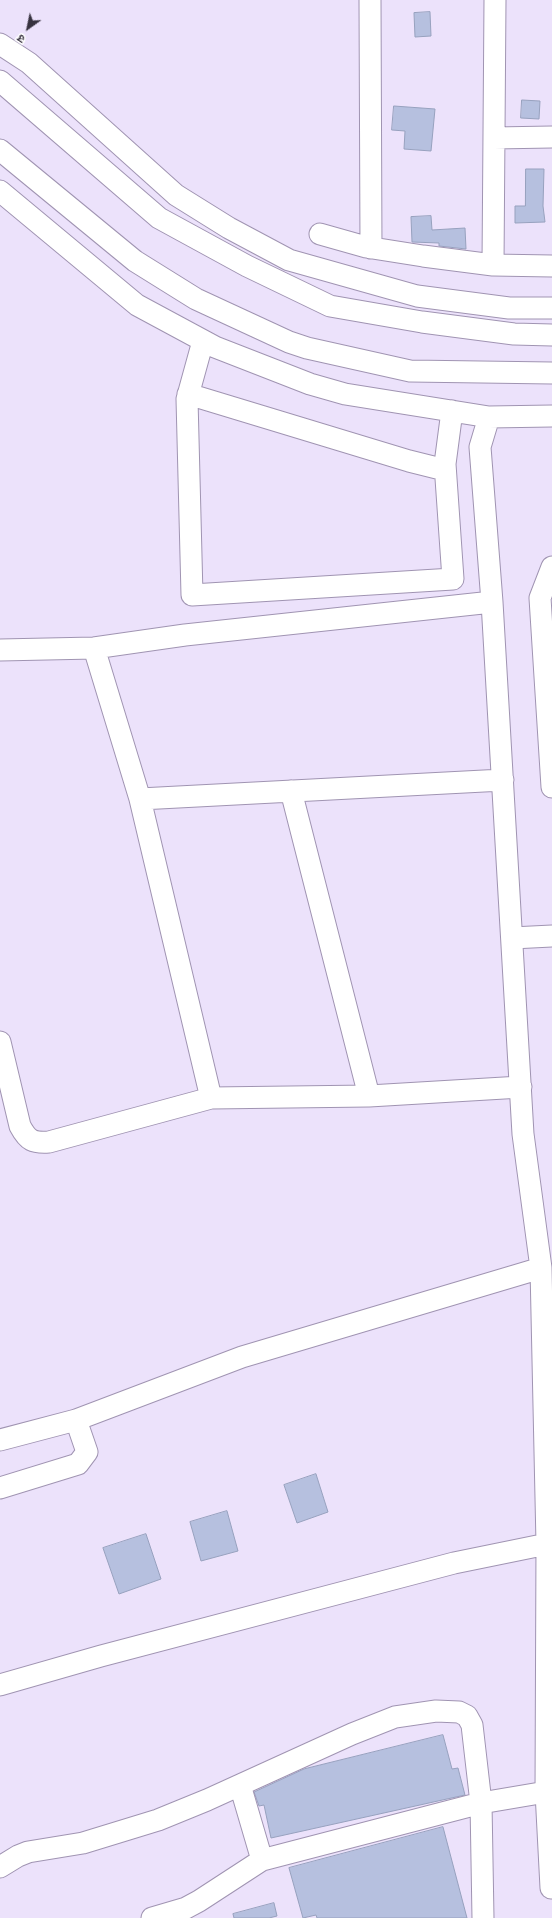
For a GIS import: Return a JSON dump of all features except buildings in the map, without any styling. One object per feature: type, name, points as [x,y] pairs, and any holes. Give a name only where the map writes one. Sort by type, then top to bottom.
[{"type":"street","points":[[370,0],[371,248]]},
{"type":"street","points":[[493,265],[495,0]]},
{"type":"street","points":[[0,44],[29,62],[176,195],[230,228],[289,260],[417,296],[509,308],[552,308]]},
{"type":"street","points":[[0,81],[159,218],[247,266],[330,306],[422,322],[506,333],[552,335]]},
{"type":"street","points":[[494,138],[552,137]]},
{"type":"street","points":[[0,150],[135,261],[196,299],[289,342],[307,348],[410,371],[552,373]]},
{"type":"street","points":[[0,191],[137,305],[203,341],[327,390],[345,394],[489,417],[552,416]]},
{"type":"street","points":[[320,234],[371,248],[493,265],[552,266]]},
{"type":"street","points":[[203,341],[187,399],[192,595],[453,579],[445,470],[452,411]]},
{"type":"street","points":[[188,394],[409,461],[445,470]]},
{"type":"street","points":[[489,417],[480,447],[492,602],[523,1134],[541,1268],[547,1544],[546,1792],[552,1892]]},
{"type":"street","points":[[552,567],[540,598],[552,787]]},
{"type":"street","points":[[0,650],[94,648],[185,635],[492,602]]},
{"type":"street","points":[[94,648],[140,799],[211,1098]]},
{"type":"street","points":[[140,799],[502,780]]},
{"type":"street","points":[[292,791],[369,1096]]},
{"type":"street","points":[[512,938],[552,936]]},
{"type":"street","points":[[0,1042],[3,1067],[20,1126],[26,1136],[35,1143],[49,1142],[211,1098],[369,1096],[521,1087]]},
{"type":"street","points":[[0,1440],[76,1420],[242,1357],[541,1268]]},
{"type":"street","points":[[0,1488],[78,1464],[87,1452],[76,1420]]},
{"type":"street","points":[[0,1685],[101,1656],[454,1563],[547,1544]]},
{"type":"street","points":[[0,1868],[18,1856],[28,1852],[83,1843],[158,1820],[240,1785],[352,1734],[396,1717],[436,1711],[459,1712],[466,1716],[472,1725],[481,1802],[483,1918]]},
{"type":"street","points":[[240,1785],[262,1860]]},
{"type":"street","points":[[152,1918],[186,1908],[262,1860],[481,1802],[546,1792]]}]
